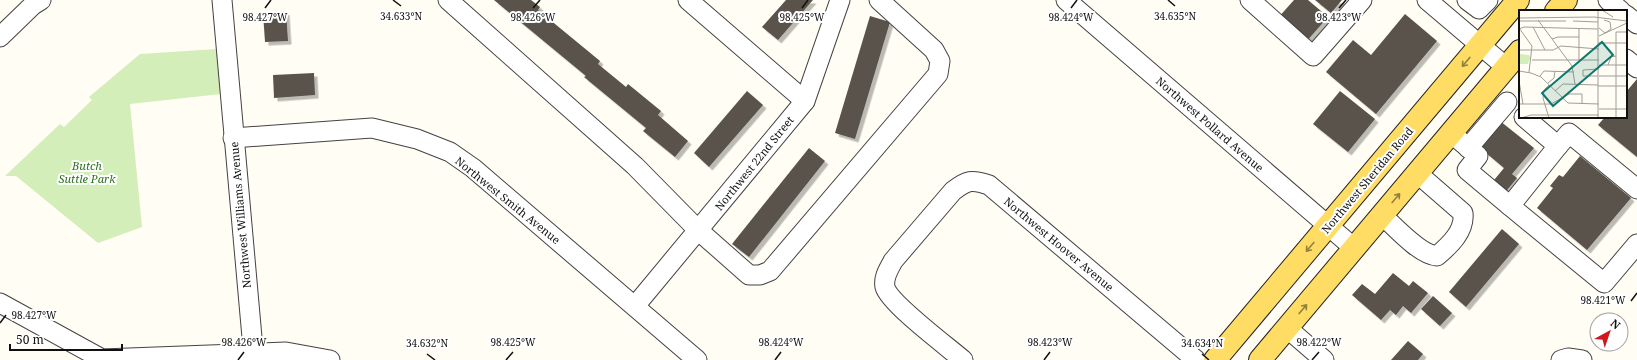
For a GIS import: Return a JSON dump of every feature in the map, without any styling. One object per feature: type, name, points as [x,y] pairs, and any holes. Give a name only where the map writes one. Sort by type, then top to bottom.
[{"type":"main road","points":[[1557,10],[1566,0]]},
{"type":"main road","name":"Northwest Sheridan Road","points":[[1215,360],[1480,46],[1515,1]]},
{"type":"main road","points":[[1260,360],[1519,52]]},
{"type":"street","points":[[0,36],[33,5],[41,0]]},
{"type":"street","name":"Northwest Williams Avenue","points":[[222,0],[233,138],[254,357]]},
{"type":"street","points":[[448,0],[635,166],[698,231],[749,274],[760,275],[770,271],[938,74],[940,61],[934,50],[879,0]]},
{"type":"street","points":[[688,0],[804,101]]},
{"type":"street","name":"Northwest 22nd Street","points":[[635,306],[804,101],[840,0]]},
{"type":"street","name":"Northwest Pollard Avenue","points":[[1066,0],[1354,248]]},
{"type":"street","points":[[1250,0],[1313,56],[1362,0]]},
{"type":"street","points":[[1427,0],[1506,67]]},
{"type":"street","points":[[1444,15],[1457,0]]},
{"type":"street","points":[[1467,0],[1479,9],[1488,0]]},
{"type":"street","points":[[1608,0],[1620,10]]},
{"type":"street","points":[[1627,16],[1637,24]]},
{"type":"street","points":[[1627,60],[1637,68]]},
{"type":"street","points":[[1468,148],[1513,108],[1490,87]]},
{"type":"street","points":[[1525,118],[1558,146]]},
{"type":"street","name":"Northwest Smith Avenue","points":[[233,138],[372,128],[417,139],[450,152],[473,168],[697,360]]},
{"type":"street","points":[[1451,133],[1478,156],[1467,170],[1604,283],[1637,244]]},
{"type":"street","points":[[1510,206],[1569,133],[1637,189]]},
{"type":"street","points":[[1382,215],[1430,256],[1437,256],[1446,249],[1460,231],[1464,222],[1463,213],[1418,173]]},
{"type":"street","name":"Northwest Hoover Avenue","points":[[963,360],[897,303],[886,287],[886,274],[893,261],[953,191],[965,182],[977,181],[989,185],[1196,360]]},
{"type":"street","points":[[0,303],[102,360],[254,357],[286,352],[330,360]]},
{"type":"street","points":[[1287,328],[1324,360]]},
{"type":"street","points":[[1561,360],[1568,358],[1582,360]]},
{"type":"green space","name":"Butch Suttle Park","points":[[217,49],[221,94],[130,104],[142,227],[98,243],[16,176],[5,176],[60,124],[64,127],[92,100],[89,97],[140,54]]},
{"type":"building","points":[[494,0],[531,0],[540,7],[538,10],[600,61],[598,64],[626,87],[628,84],[661,111],[658,115],[688,141],[675,157],[643,131],[646,128]]},
{"type":"building","points":[[786,0],[813,0],[778,40],[762,27]]},
{"type":"building","points":[[1294,0],[1308,0],[1328,17],[1305,43],[1277,19]]},
{"type":"building","points":[[1315,0],[1342,0],[1331,13]]},
{"type":"building","points":[[286,11],[288,41],[265,42],[263,13]]},
{"type":"building","points":[[1405,14],[1437,41],[1376,114],[1326,72],[1353,40],[1371,55]]},
{"type":"building","points":[[870,16],[890,22],[855,139],[835,133]]},
{"type":"building","points":[[314,73],[315,95],[274,98],[273,75]]},
{"type":"building","points":[[1637,79],[1637,157],[1598,125],[1604,118],[1627,118],[1627,91]]},
{"type":"building","points":[[747,91],[763,105],[709,167],[694,153]]},
{"type":"building","points":[[1340,91],[1375,119],[1348,152],[1313,124]]},
{"type":"building","points":[[1500,121],[1534,148],[1512,174],[1517,178],[1503,195],[1490,185],[1504,168],[1479,147]]},
{"type":"building","points":[[809,148],[825,161],[749,257],[732,244]]},
{"type":"building","points":[[1580,156],[1631,198],[1587,250],[1537,208],[1553,188],[1550,186],[1559,175],[1563,177]]},
{"type":"building","points":[[1502,229],[1519,244],[1466,307],[1449,292]]},
{"type":"building","points":[[1393,273],[1409,286],[1413,281],[1428,293],[1411,313],[1403,306],[1396,315],[1390,310],[1381,320],[1352,295],[1362,284],[1375,294]]},
{"type":"building","points":[[1433,296],[1452,313],[1440,326],[1421,309]]},
{"type":"building","points":[[1408,341],[1423,354],[1418,360],[1391,360]]}]
